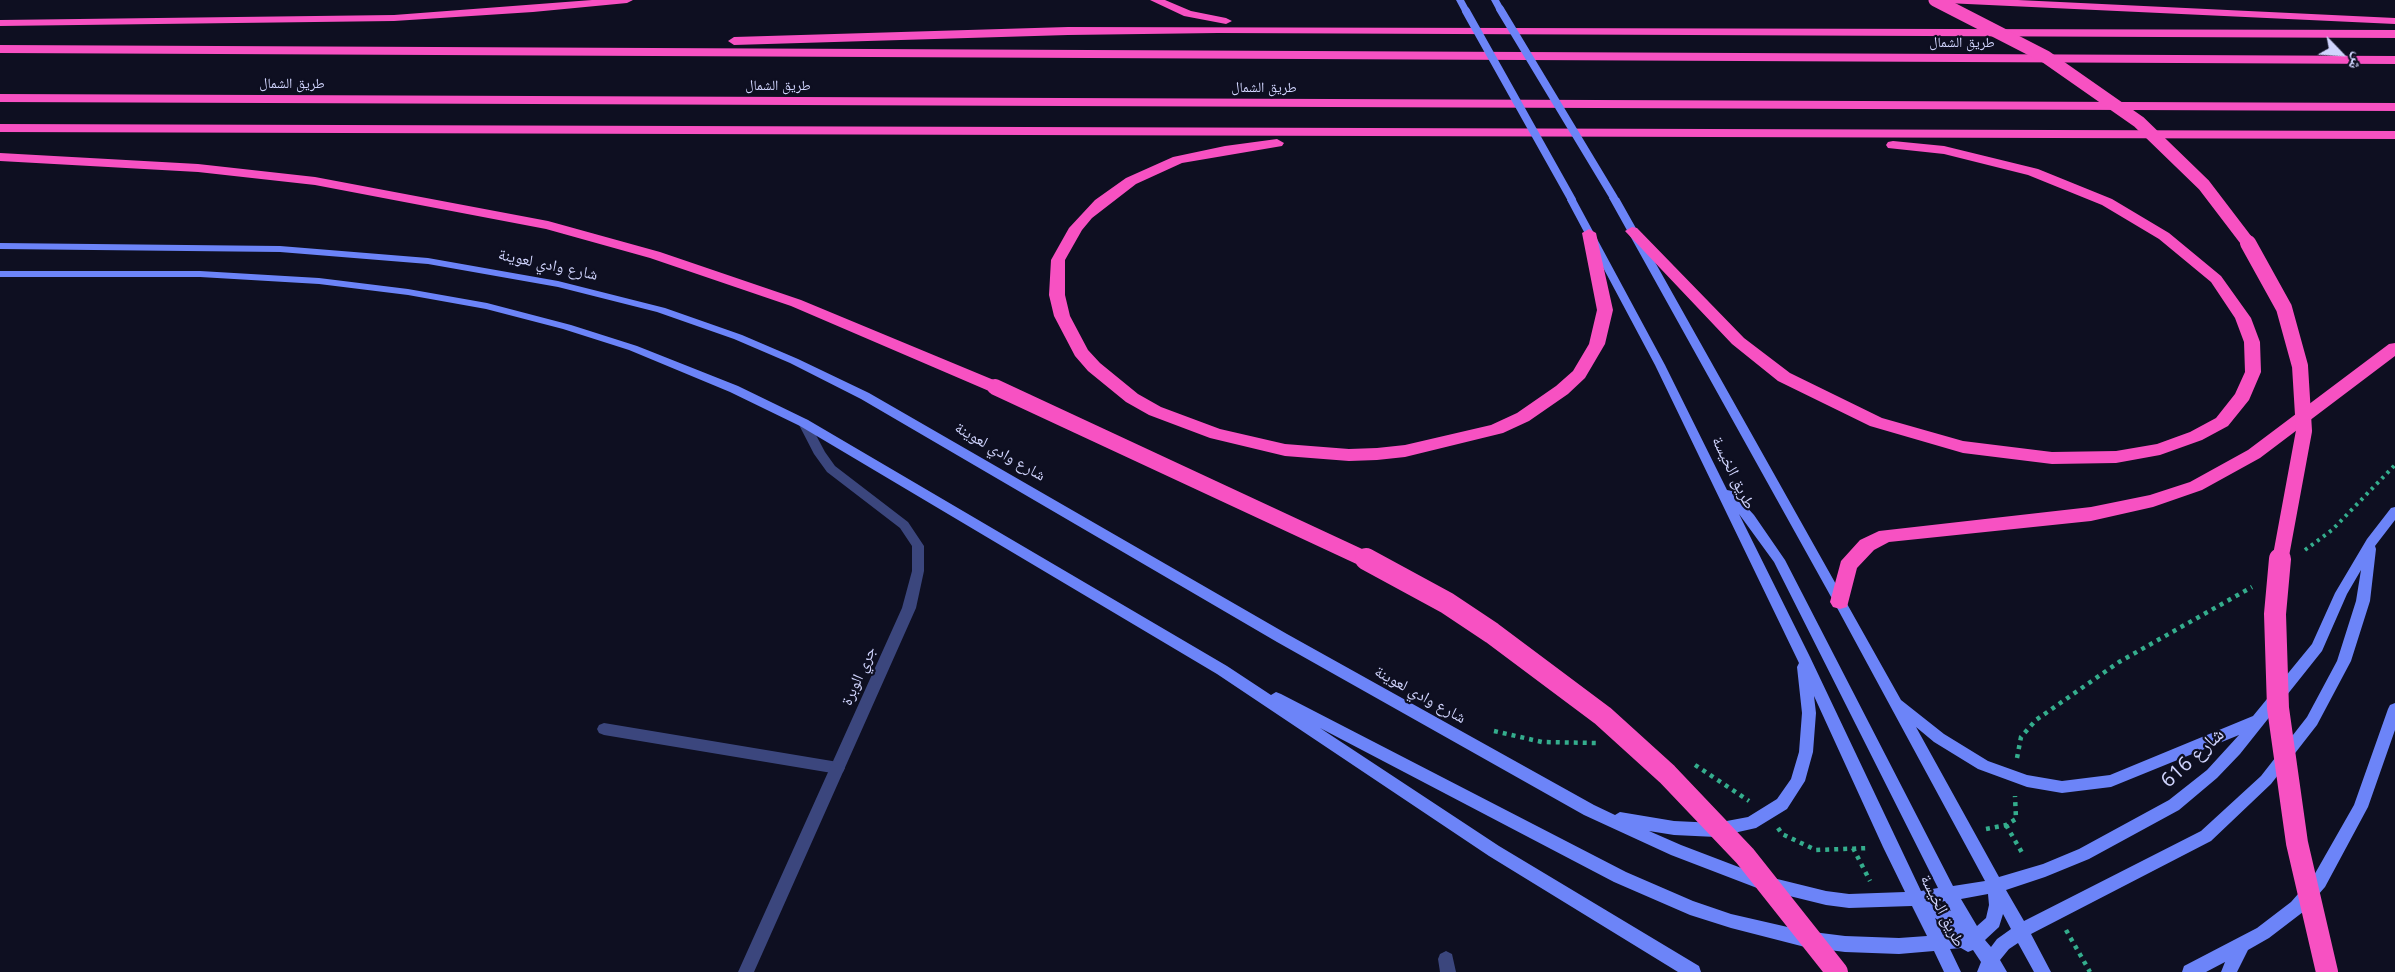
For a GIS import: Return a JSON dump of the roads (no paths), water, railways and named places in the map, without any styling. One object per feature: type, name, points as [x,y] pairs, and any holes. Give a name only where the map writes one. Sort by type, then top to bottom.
[{"type":"highway","points":[[0,23],[394,18],[627,0]]},
{"type":"highway","points":[[1156,0],[1180,11],[1210,19],[1330,30]]},
{"type":"highway","points":[[1935,0],[2046,57],[2100,92],[2146,128],[2204,185],[2250,245],[2284,308],[2300,366],[2304,431],[2279,567],[2276,602],[2278,708],[2297,843],[2327,972]]},
{"type":"highway","points":[[1946,0],[2395,21]]},
{"type":"highway","points":[[601,51],[646,45],[712,41],[1068,31],[2395,34]]},
{"type":"highway","name":"طريق الشمال","points":[[0,49],[2395,60]]},
{"type":"highway","name":"طريق الشمال","points":[[0,98],[2395,107]]},
{"type":"highway","points":[[0,128],[1365,134],[2395,135]]},
{"type":"highway","points":[[1365,134],[1225,150],[1178,160],[1131,181],[1100,202],[1076,228],[1058,260],[1057,295],[1062,316],[1081,352],[1113,384],[1132,398],[1178,421],[1227,437],[1285,450],[1349,455],[1405,452],[1434,446],[1497,429],[1523,417],[1540,408],[1579,374],[1597,344],[1605,310],[1589,233]]},
{"type":"highway","points":[[1632,231],[1738,341],[1784,377],[1837,404],[1905,431],[1963,447],[2052,458],[2116,457],[2160,449],[2196,436],[2222,422],[2243,396],[2253,372],[2252,342],[2232,300],[2216,279],[2192,256],[2107,201],[2054,179],[1983,158],[1944,150],[1765,135]]},
{"type":"highway","points":[[0,157],[198,168],[315,181],[548,225],[655,255],[796,303],[995,387],[1378,565],[1447,603],[1492,633],[1603,716],[1667,774],[1745,856],[1836,972]]},
{"type":"highway","points":[[1840,602],[1843,582],[1852,561],[1867,545],[1886,536],[2091,514],[2153,501],[2196,486],[2254,454],[2395,348]]},
{"type":"main road","name":"طريق الخيسة","points":[[1460,0],[1572,200],[1660,365],[1803,657],[1915,899],[1953,972]]},
{"type":"main road","name":"طريق الخيسة","points":[[1495,0],[1614,198],[1840,602],[2043,972]]},
{"type":"main road","name":"شارع وادي لعوينة","points":[[0,246],[280,249],[428,261],[558,284],[661,310],[727,333],[795,361],[866,396],[1323,662],[1600,814],[1676,850],[1757,881],[1826,898],[1881,901],[1915,899]]},
{"type":"main road","points":[[0,274],[200,274],[319,281],[408,292],[487,306],[567,327],[633,348],[734,389],[804,423],[1222,670],[1494,851],[1693,972]]},
{"type":"main road","points":[[1718,483],[1750,518],[1779,560],[1950,895],[1970,939],[1989,969],[2003,944],[2021,931],[2206,836],[2266,780],[2312,721],[2344,661],[2363,601],[2371,542]]},
{"type":"main road","name":"شارع 616","points":[[1915,899],[1995,886],[2034,874],[2084,854],[2174,806],[2212,774],[2259,721],[2317,647],[2341,593],[2371,542],[2395,511]]},
{"type":"main road","points":[[1600,814],[1663,827],[1716,830],[1751,823],[1782,804],[1798,781],[1803,767],[1809,713],[1803,657]]},
{"type":"main road","points":[[1222,670],[1620,877],[1690,908],[1731,921],[1805,939],[1871,945],[1938,943],[1970,939],[1993,922],[1997,905],[1995,886]]},
{"type":"main road","points":[[1893,701],[1956,750],[1998,772],[2045,786],[2062,787],[2111,781],[2259,721]]},
{"type":"main road","points":[[2190,972],[2263,933],[2297,907],[2319,882],[2330,867],[2361,807],[2395,709]]},
{"type":"main road","points":[[1915,899],[1944,915],[1970,939]]},
{"type":"main road","points":[[2229,972],[2242,944]]},
{"type":"street","name":"جري الوبرة","points":[[746,972],[909,608],[918,571],[918,546],[904,525],[831,469],[820,454],[804,423]]},
{"type":"street","points":[[604,729],[837,768]]}]
